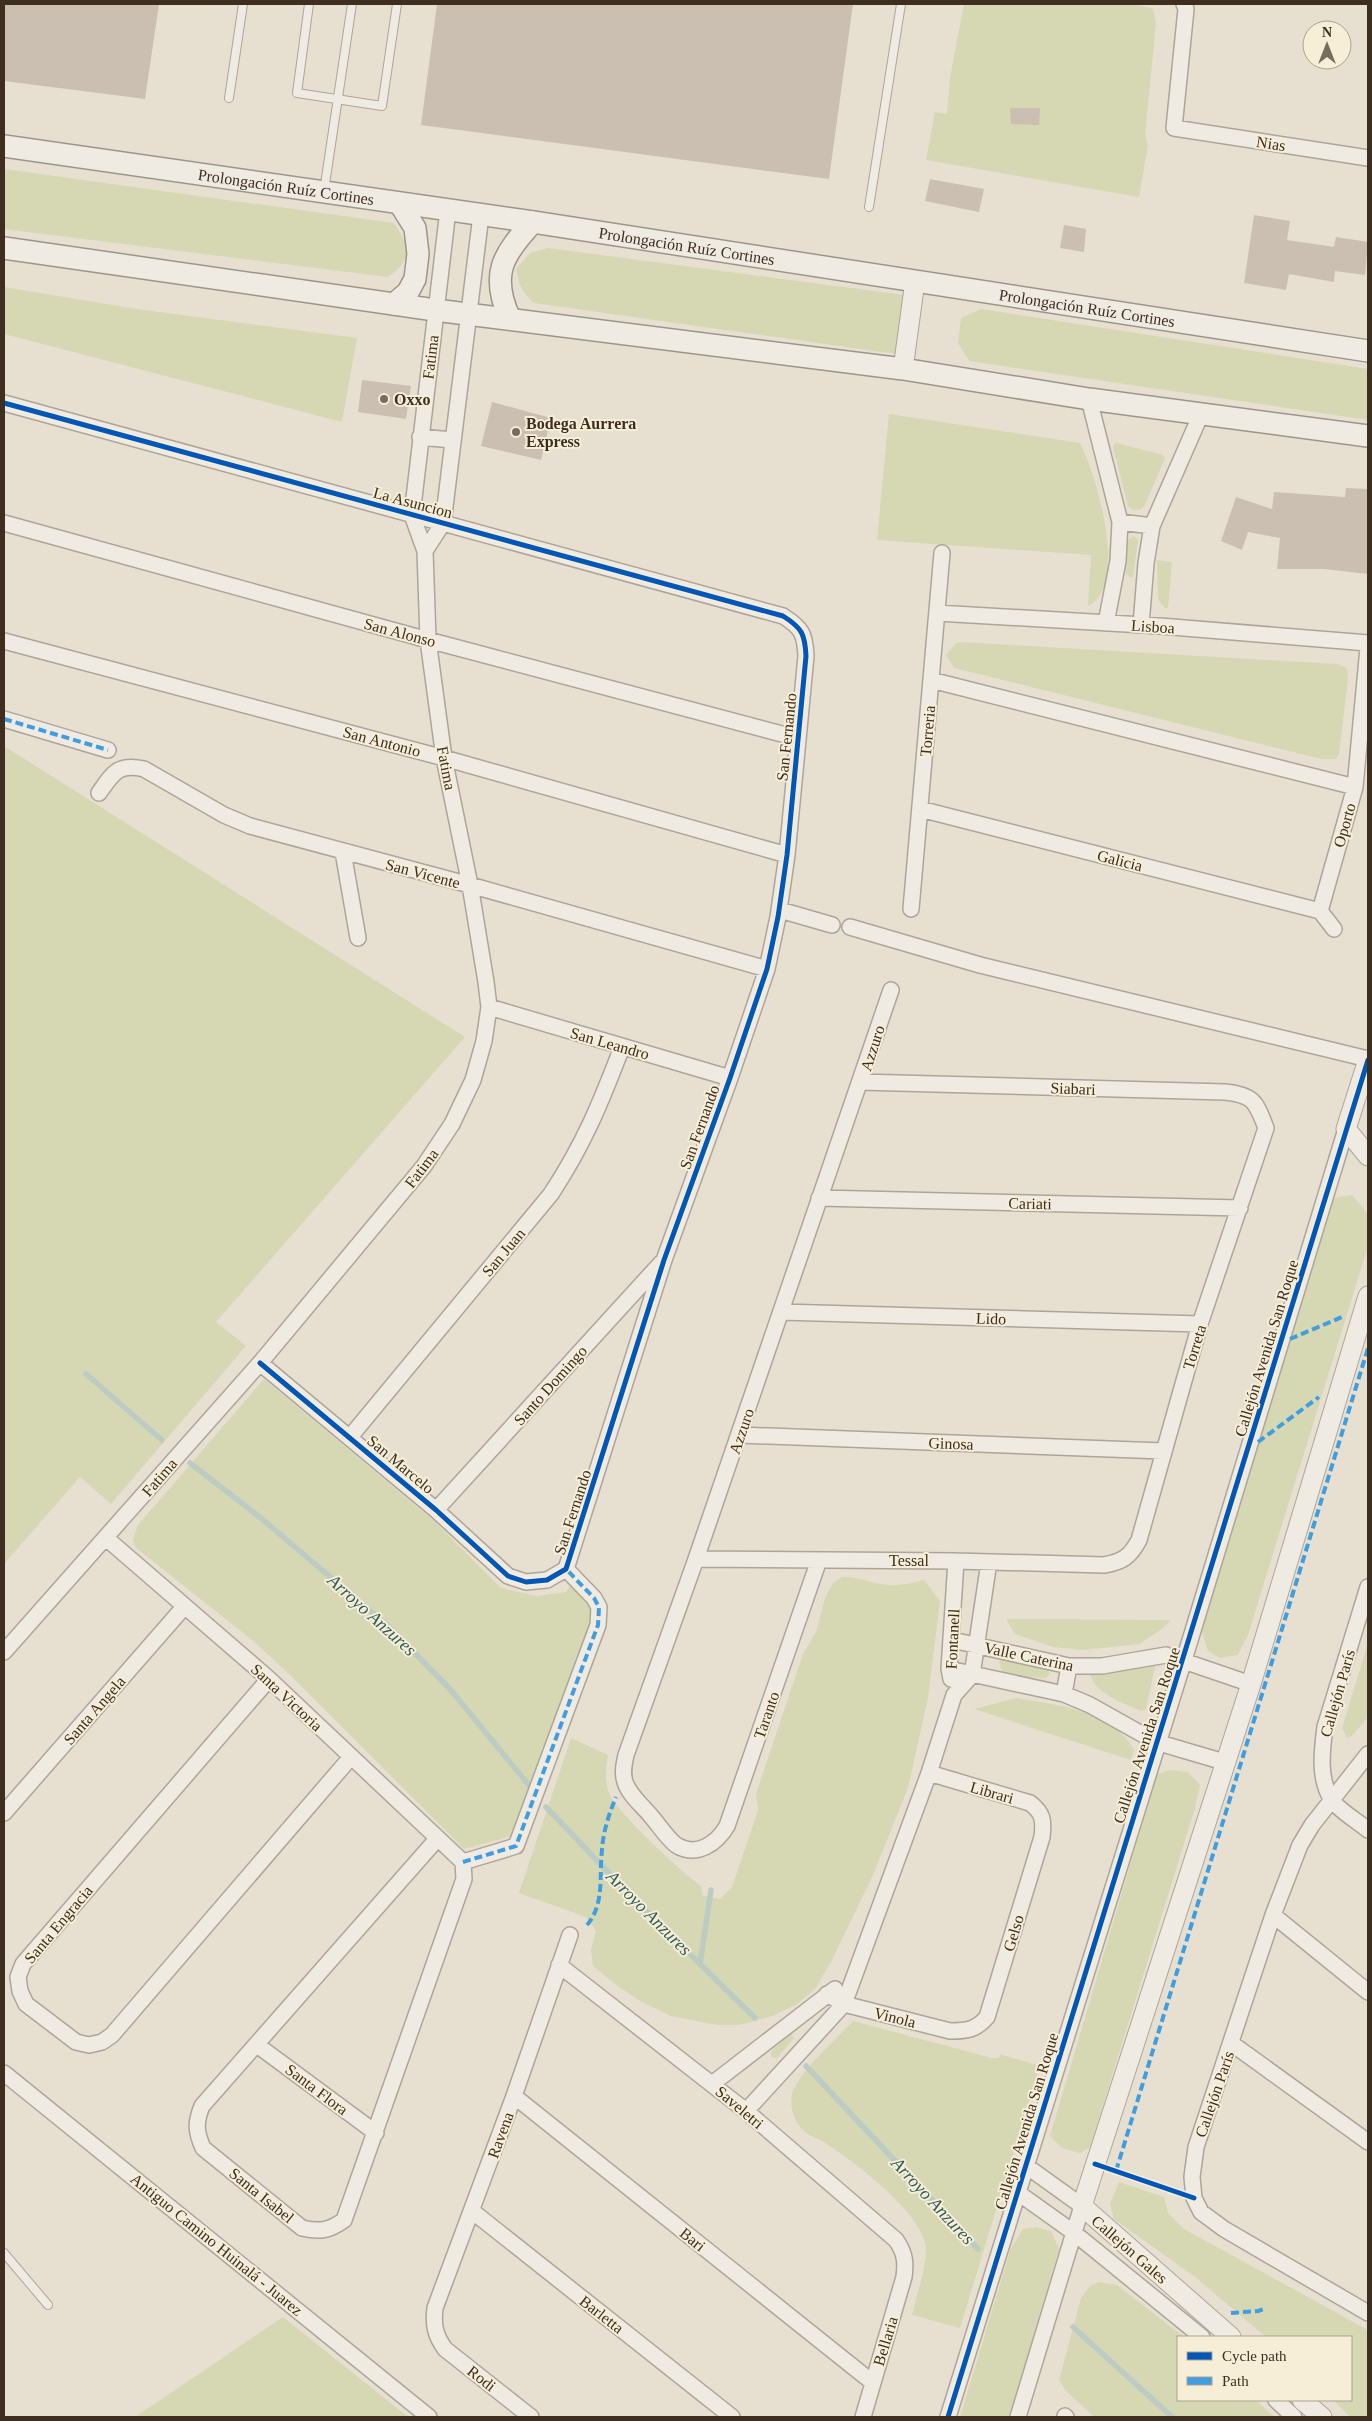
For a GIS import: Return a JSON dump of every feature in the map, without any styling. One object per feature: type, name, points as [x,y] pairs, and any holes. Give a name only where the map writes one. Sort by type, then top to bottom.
[{"type":"main road","name":"Prolongación Ruíz Cortines","points":[[4,146],[533,222],[1368,351]]},
{"type":"main road","points":[[394,304],[408,292],[415,279],[418,254],[415,228],[400,204]]},
{"type":"main road","points":[[510,319],[501,301],[500,279],[503,264],[510,247],[533,222]]},
{"type":"main road","points":[[4,248],[435,310],[903,369],[1089,399],[1368,436]]},
{"type":"street","name":"Nias","points":[[1184,4],[1186,9],[1174,128],[1368,158]]},
{"type":"street","name":"Fatima","points":[[4,1652],[260,1363],[424,1166],[452,1124],[473,1080],[484,1041],[489,1008],[470,885],[444,758],[428,640],[425,551],[412,515],[448,210]]},
{"type":"street","name":"Fatima","points":[[425,551],[443,523],[481,215]]},
{"type":"street","points":[[903,369],[915,281]]},
{"type":"street","points":[[1089,399],[1120,522],[1118,561],[1106,623]]},
{"type":"street","name":"La Asuncion","points":[[4,403],[783,616],[797,625],[806,639]]},
{"type":"street","points":[[1141,625],[1146,562],[1152,526],[1201,414]]},
{"type":"street","points":[[420,437],[452,440]]},
{"type":"street","points":[[1120,522],[1152,526]]},
{"type":"street","name":"San Alonso","points":[[4,523],[428,640],[797,738]]},
{"type":"street","name":"Torreria","points":[[911,909],[942,553]]},
{"type":"street","name":"Lisboa","points":[[937,613],[1141,625],[1368,643]]},
{"type":"street","name":"San Fernando","points":[[526,1582],[547,1580],[566,1569],[664,1260],[767,969],[780,910],[787,856],[806,639]]},
{"type":"street","name":"San Antonio","points":[[4,641],[444,758],[787,856]]},
{"type":"street","name":"Oporto","points":[[1320,911],[1355,787],[1368,648]]},
{"type":"street","points":[[931,680],[1355,787]]},
{"type":"street","points":[[4,718],[108,750]]},
{"type":"street","name":"San Vicente","points":[[99,793],[112,774],[121,768],[132,766],[144,769],[236,821],[767,969]]},
{"type":"street","name":"Galicia","points":[[920,809],[1320,911]]},
{"type":"street","points":[[343,852],[358,938]]},
{"type":"street","points":[[780,910],[832,925]]},
{"type":"street","points":[[1320,911],[1334,929]]},
{"type":"street","points":[[850,927],[980,965],[1368,1059]]},
{"type":"street","name":"Azzuro","points":[[690,1850],[676,1844],[631,1793],[625,1781],[623,1768],[626,1755],[739,1435],[891,990]]},
{"type":"street","name":"San Leandro","points":[[489,1008],[730,1078]]},
{"type":"street","name":"San Juan","points":[[350,1437],[551,1194],[574,1160],[593,1122],[622,1047]]},
{"type":"street","name":"Callejón Avenida San Roque","points":[[948,2417],[1156,1742],[1184,1660],[1346,1129],[1364,1092],[1368,1059]]},
{"type":"street","name":"Siabari","points":[[860,1082],[1240,1094],[1252,1099],[1259,1108],[1266,1128]]},
{"type":"street","name":"Torreta","points":[[1121,1562],[1132,1554],[1139,1540],[1200,1324],[1266,1128]]},
{"type":"street","points":[[1346,1129],[1368,1156]]},
{"type":"street","name":"Cariati","points":[[819,1198],[1240,1208]]},
{"type":"street","name":"Santo Domingo","points":[[436,1510],[664,1260]]},
{"type":"street","points":[[1018,2417],[1073,2232],[1224,1762],[1251,1684],[1368,1296]]},
{"type":"street","name":"Lido","points":[[781,1312],[1200,1324]]},
{"type":"street","name":"San Marcelo","points":[[260,1363],[436,1510],[508,1576],[526,1582]]},
{"type":"street","name":"Ginosa","points":[[739,1435],[1163,1450]]},
{"type":"street","name":"Santa Victoria","points":[[106,1538],[184,1607],[269,1678],[463,1862]]},
{"type":"street","name":"Tessal","points":[[696,1559],[956,1561],[1104,1565],[1121,1562]]},
{"type":"street","name":"Taranto","points":[[690,1850],[706,1848],[720,1839],[727,1826],[819,1560]]},
{"type":"street","name":"Fontanell","points":[[954,1695],[949,1669],[956,1561]]},
{"type":"street","name":"Fontanell","points":[[954,1695],[972,1675],[989,1562]]},
{"type":"street","points":[[463,1862],[516,1846],[598,1625],[599,1607],[566,1569]]},
{"type":"street","name":"Callejón París","points":[[1332,1800],[1322,1772],[1325,1727],[1368,1587]]},
{"type":"street","name":"Santa Angela","points":[[4,1812],[184,1607]]},
{"type":"street","name":"Valle Caterina","points":[[952,1640],[1069,1666],[1102,1666],[1166,1655],[1251,1684]]},
{"type":"street","points":[[1064,1694],[1069,1666]]},
{"type":"street","name":"Valle Caterina","points":[[949,1669],[1064,1694],[1090,1705],[1156,1742],[1224,1762]]},
{"type":"street","name":"Santa Engracia","points":[[269,1678],[23,1964],[18,1978],[20,1991],[26,2004],[76,2042],[89,2045],[102,2042],[112,2035],[351,1757]]},
{"type":"street","points":[[746,2111],[844,2004],[929,1774],[954,1695]]},
{"type":"street","name":"Callejón París","points":[[1368,1754],[1312,1824],[1300,1845],[1273,1915],[1196,2147],[1192,2177],[1194,2198],[1201,2212],[1224,2229],[1368,2312]]},
{"type":"street","name":"Librari","points":[[929,1774],[1030,1803],[1041,1812],[1044,1823]]},
{"type":"street","points":[[1332,1800],[1368,1830]]},
{"type":"street","name":"Gelso","points":[[966,2031],[979,2027],[987,2017],[1042,1836],[1044,1823]]},
{"type":"street","name":"Santa Isabel","points":[[437,1839],[202,2106],[196,2120],[196,2134],[203,2148],[302,2228],[316,2231],[332,2229],[344,2220],[464,1879],[463,1862]]},
{"type":"street","points":[[1273,1915],[1368,1992]]},
{"type":"street","name":"Ravena","points":[[436,2336],[433,2322],[435,2308],[514,2096],[570,1935]]},
{"type":"street","name":"Saveletri","points":[[559,1965],[746,2111],[896,2240],[903,2251],[905,2264]]},
{"type":"street","points":[[712,2084],[827,1994],[852,1979]]},
{"type":"street","name":"Vinola","points":[[827,1994],[844,2004],[950,2031],[966,2031]]},
{"type":"street","points":[[1231,2043],[1368,2142]]},
{"type":"street","name":"Santa Flora","points":[[257,2045],[376,2133]]},
{"type":"street","name":"Antiguo Camino Huinalá - Juarez","points":[[4,2073],[428,2417]]},
{"type":"street","name":"Bari","points":[[514,2096],[872,2382]]},
{"type":"street","name":"Callejón Gales","points":[[1025,2166],[1082,2206],[1230,2336]]},
{"type":"street","name":"Callejón Gales","points":[[1017,2192],[1073,2232],[1201,2336]]},
{"type":"street","name":"Barletta","points":[[472,2212],[732,2417]]},
{"type":"street","name":"Bellaria","points":[[863,2417],[904,2277],[905,2264]]},
{"type":"street","name":"Rodi","points":[[436,2336],[445,2349],[531,2417]]},
{"type":"street","points":[[1277,2401],[1294,2417]]},
{"type":"street","points":[[1303,2401],[1322,2417]]},
{"type":"lane","points":[[229,98],[243,4]]},
{"type":"lane","points":[[309,4],[297,93],[382,106],[397,4]]},
{"type":"lane","points":[[323,193],[352,4]]},
{"type":"lane","points":[[869,207],[901,4]]},
{"type":"lane","points":[[4,2253],[48,2304]]},
{"type":"green space","points":[[964,4],[1133,4],[1153,9],[1156,23],[1145,135],[1148,145],[1139,197],[926,160],[935,112],[947,114],[950,78]]},
{"type":"green space","points":[[4,169],[394,223],[406,246],[406,258],[388,277],[4,229]]},
{"type":"green space","points":[[548,248],[905,295],[896,354],[534,303],[522,288],[516,269],[530,253]]},
{"type":"green space","points":[[4,287],[137,309],[357,338],[342,422],[4,334]]},
{"type":"green space","points":[[981,309],[1368,369],[1368,420],[969,361],[958,343],[961,318]]},
{"type":"green space","points":[[889,414],[1080,443],[1094,479],[1106,529],[1107,577],[1100,595],[1088,606],[1091,555],[877,540]]},
{"type":"green space","points":[[1116,443],[1163,455],[1165,458],[1144,507],[1140,509],[1134,510],[1128,506],[1114,451],[1113,445]]},
{"type":"green space","points":[[1134,536],[1138,540],[1133,577],[1129,577],[1126,573],[1128,540]]},
{"type":"green space","points":[[1157,560],[1172,562],[1168,608],[1165,608],[1158,600]]},
{"type":"green space","points":[[956,643],[1338,664],[1347,668],[1348,679],[1339,754],[1336,759],[1322,759],[954,668],[946,655]]},
{"type":"green space","points":[[4,746],[465,1037],[216,1322],[246,1346],[111,1504],[80,1477],[4,1564]]},
{"type":"green space","points":[[1352,1195],[1368,1214],[1368,1246],[1248,1635],[1238,1655],[1220,1658],[1208,1651],[1201,1629],[1334,1198]]},
{"type":"green space","points":[[264,1379],[436,1523],[501,1588],[536,1596],[566,1592],[571,1584],[590,1603],[594,1610],[585,1650],[578,1652],[536,1776],[512,1836],[464,1849],[289,1674],[252,1640],[135,1547],[133,1539],[138,1525]]},
{"type":"green space","points":[[842,1577],[852,1577],[892,1585],[924,1580],[940,1601],[928,1698],[908,1788],[873,1875],[831,1962],[815,1989],[797,2004],[773,2016],[739,2025],[717,2025],[671,2016],[640,2001],[616,1985],[593,1966],[591,1950],[596,1931],[586,1917],[519,1893],[571,1738],[608,1755],[606,1783],[614,1802],[651,1842],[701,1886],[703,1896],[720,1899],[732,1887],[758,1810],[756,1794],[803,1654],[816,1632],[825,1598],[833,1583]]},
{"type":"green space","points":[[1006,1619],[1171,1620],[1162,1629],[1139,1644],[1084,1650],[1053,1647],[1015,1634]]},
{"type":"green space","points":[[1368,1643],[1368,1717],[1352,1736],[1347,1738],[1342,1728]]},
{"type":"green space","points":[[1005,1656],[1048,1669],[1050,1674],[1046,1678],[1003,1676],[999,1662]]},
{"type":"green space","points":[[1156,1662],[1146,1709],[1141,1711],[1104,1693],[1093,1681],[1090,1674]]},
{"type":"green space","points":[[1016,1698],[1065,1707],[1098,1718],[1112,1726],[1125,1737],[1134,1750],[1131,1760],[974,1709]]},
{"type":"green space","points":[[1170,1770],[1188,1772],[1200,1785],[1195,1808],[1090,2147],[1080,2153],[1062,2148],[1050,2136],[1157,1774]]},
{"type":"green space","points":[[853,2021],[992,2058],[999,2058],[1000,2054],[1040,2066],[960,2328],[912,2315],[926,2256],[922,2234],[900,2204],[885,2189],[837,2151],[801,2129],[794,2115],[791,2099],[795,2086],[810,2066]]},
{"type":"green space","points":[[791,2033],[794,2038],[777,2058],[771,2057],[771,2052]]},
{"type":"green space","points":[[1119,2182],[1164,2197],[1168,2213],[1184,2229],[1368,2330],[1368,2417],[1350,2417],[1334,2401],[1352,2401],[1352,2336],[1265,2336],[1195,2277],[1114,2219],[1110,2204]]},
{"type":"green space","points":[[1036,2227],[1051,2231],[1059,2249],[1009,2417],[960,2417],[1011,2248],[1023,2229]]},
{"type":"green space","points":[[1099,2282],[1117,2285],[1183,2336],[1177,2336],[1177,2401],[1257,2401],[1274,2417],[1094,2417],[1065,2390],[1059,2380],[1081,2298],[1090,2286]]},
{"type":"green space","points":[[283,2317],[408,2417],[135,2417]]},
{"type":"building","points":[[4,4],[159,4],[145,99],[4,81]]},
{"type":"building","points":[[437,4],[853,4],[829,179],[421,125]]},
{"type":"building","points":[[1010,108],[1040,108],[1039,125],[1011,124]]},
{"type":"building","points":[[930,179],[984,189],[979,212],[925,201]]},
{"type":"building","points":[[1254,215],[1290,221],[1287,240],[1334,247],[1336,237],[1368,242],[1365,275],[1335,271],[1334,282],[1289,274],[1286,290],[1244,283]]},
{"type":"building","points":[[1064,225],[1086,229],[1084,252],[1060,248]]},
{"type":"building","name":"Oxxo","points":[[362,380],[411,386],[406,419],[358,412]]},
{"type":"building","name":"Bodega Aurrera Express","points":[[492,402],[551,418],[541,460],[481,446]]},
{"type":"building","points":[[1346,488],[1368,489],[1368,574],[1324,569],[1277,569],[1280,538],[1248,532],[1242,550],[1221,541],[1236,497],[1272,509],[1274,492],[1345,497]]},
{"type":"waterway","name":"Arroyo Anzures","points":[[86,1374],[162,1440]]},
{"type":"waterway","name":"Arroyo Anzures","points":[[190,1463],[262,1519],[387,1625],[450,1689],[532,1789]]},
{"type":"waterway","name":"Arroyo Anzures","points":[[546,1807],[628,1893],[755,2018]]},
{"type":"waterway","points":[[700,1964],[711,1890]]},
{"type":"waterway","name":"Arroyo Anzures","points":[[806,2066],[978,2249]]},
{"type":"waterway","name":"Arroyo Anzures","points":[[1073,2327],[1172,2417]]},
{"type":"marked path","points":[[4,719],[108,750]]},
{"type":"marked path","points":[[1290,1339],[1342,1317]]},
{"type":"marked path","points":[[1116,2171],[1368,1348]]},
{"type":"marked path","points":[[1258,1442],[1319,1397]]},
{"type":"marked path","points":[[463,1862],[516,1846],[598,1625],[599,1607],[594,1598],[566,1569]]},
{"type":"marked path","points":[[587,1925],[597,1908],[604,1837],[616,1797]]},
{"type":"marked path","points":[[1231,2313],[1264,2309]]},
{"type":"cycle path","points":[[4,403],[783,616],[798,628],[805,642],[806,656],[787,855],[778,917],[767,969],[664,1260],[566,1569],[547,1580],[526,1582],[508,1576],[436,1510],[260,1363]]},
{"type":"cycle path","points":[[948,2417],[1368,1060]]},
{"type":"cycle path","points":[[1095,2164],[1194,2198]]},
{"type":"place","name":"Oxxo","points":[[384,399]]},
{"type":"place","name":"Bodega Aurrera Express","points":[[516,432]]}]
